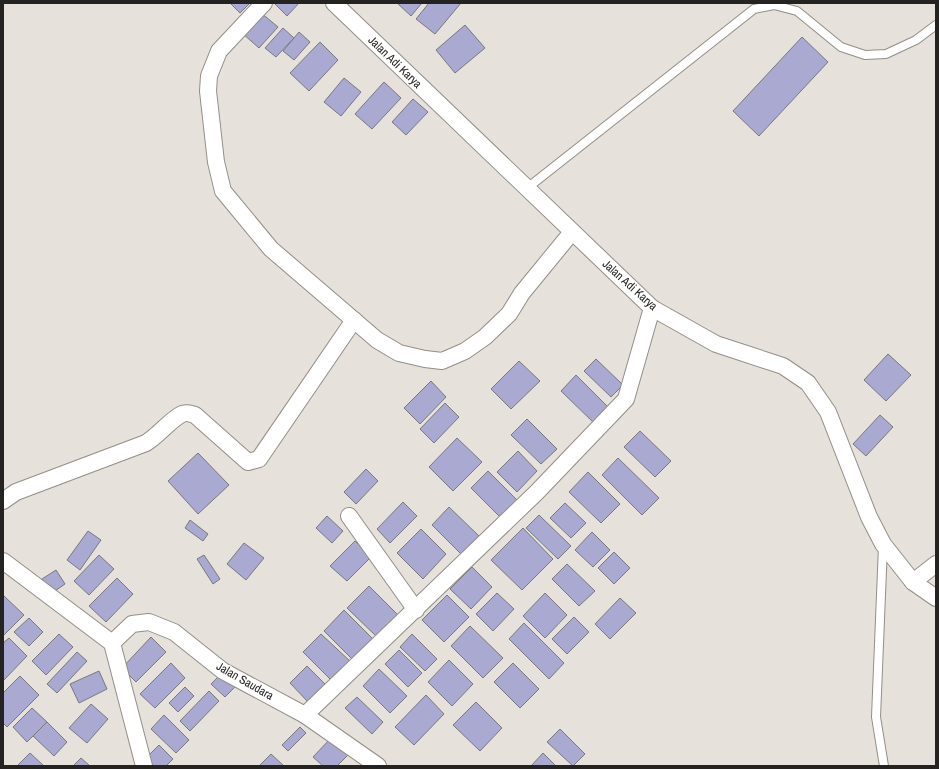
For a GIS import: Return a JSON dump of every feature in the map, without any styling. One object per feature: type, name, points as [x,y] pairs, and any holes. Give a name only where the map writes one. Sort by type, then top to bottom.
[{"type":"street","points":[[264,3],[219,51],[209,76],[208,91],[216,162],[223,191],[271,249],[377,340],[399,353],[442,361],[465,351],[485,337],[508,314],[522,293],[572,232]]},
{"type":"street","name":"Jalan Adi Karya","points":[[334,3],[526,189],[652,308],[716,344],[783,366],[808,383],[828,412],[869,517],[883,544],[913,582],[936,598]]},
{"type":"street","points":[[305,714],[416,610],[537,492],[626,399],[652,308]]},
{"type":"street","points":[[3,500],[16,492],[146,442],[154,438],[183,414],[189,413],[248,462],[254,462],[259,459],[354,320]]},
{"type":"street","points":[[349,516],[416,610]]},
{"type":"street","points":[[3,561],[112,643],[144,766]]},
{"type":"street","points":[[913,582],[936,564]]},
{"type":"street","name":"Jalan Saudara","points":[[112,643],[132,624],[149,622],[174,632],[223,671],[305,714],[378,766]]},
{"type":"lane","points":[[526,189],[754,10],[774,5],[797,11],[841,47],[865,55],[886,54],[916,40],[936,25]]},
{"type":"lane","points":[[883,544],[876,717],[884,766]]},
{"type":"building","points":[[230,3],[250,3],[240,13]]},
{"type":"building","points":[[274,3],[299,3],[287,16]]},
{"type":"building","points":[[397,3],[422,3],[411,16]]},
{"type":"building","points":[[429,3],[461,3],[435,34],[416,19]]},
{"type":"building","points":[[260,12],[278,27],[259,48],[242,33]]},
{"type":"building","points":[[465,25],[485,48],[455,73],[436,50]]},
{"type":"building","points":[[283,28],[294,38],[276,57],[265,48]]},
{"type":"building","points":[[299,32],[310,42],[294,60],[283,51]]},
{"type":"building","points":[[802,37],[828,62],[759,136],[733,111]]},
{"type":"building","points":[[320,42],[338,60],[309,91],[290,73]]},
{"type":"building","points":[[344,78],[361,92],[341,116],[324,102]]},
{"type":"building","points":[[384,82],[401,98],[372,129],[355,114]]},
{"type":"building","points":[[413,99],[428,112],[406,135],[392,122]]},
{"type":"building","points":[[888,354],[911,375],[886,401],[864,380]]},
{"type":"building","points":[[596,359],[623,385],[611,397],[584,371]]},
{"type":"building","points":[[519,361],[540,381],[511,409],[491,389]]},
{"type":"building","points":[[576,375],[610,409],[595,424],[561,391]]},
{"type":"building","points":[[431,381],[446,397],[420,424],[404,408]]},
{"type":"building","points":[[445,403],[459,417],[434,443],[420,429]]},
{"type":"building","points":[[880,415],[893,427],[866,456],[853,444]]},
{"type":"building","points":[[527,419],[557,449],[541,464],[511,435]]},
{"type":"building","points":[[640,431],[671,461],[655,477],[624,447]]},
{"type":"building","points":[[457,438],[482,462],[453,491],[429,467]]},
{"type":"building","points":[[518,451],[537,471],[517,492],[497,472]]},
{"type":"building","points":[[198,453],[229,485],[198,514],[168,481]]},
{"type":"building","points":[[618,458],[659,498],[642,515],[602,475]]},
{"type":"building","points":[[366,469],[378,481],[356,504],[344,492]]},
{"type":"building","points":[[488,471],[518,501],[501,518],[471,488]]},
{"type":"building","points":[[588,472],[620,504],[601,523],[569,492]]},
{"type":"building","points":[[403,502],[417,516],[390,543],[377,529]]},
{"type":"building","points":[[565,503],[586,523],[571,538],[550,518]]},
{"type":"building","points":[[449,507],[480,537],[462,555],[432,525]]},
{"type":"building","points":[[539,515],[571,546],[558,559],[526,528]]},
{"type":"building","points":[[327,516],[343,531],[332,543],[316,528]]},
{"type":"building","points":[[190,520],[208,534],[203,541],[185,528]]},
{"type":"building","points":[[523,528],[553,559],[522,590],[491,560]]},
{"type":"building","points":[[421,529],[446,554],[423,579],[397,553]]},
{"type":"building","points":[[88,531],[101,540],[80,570],[67,560]]},
{"type":"building","points":[[592,532],[610,550],[593,567],[575,550]]},
{"type":"building","points":[[355,541],[371,557],[347,581],[330,566]]},
{"type":"building","points":[[244,543],[264,558],[246,580],[227,564]]},
{"type":"building","points":[[614,552],[630,568],[614,584],[598,568]]},
{"type":"building","points":[[99,555],[114,569],[89,595],[74,581]]},
{"type":"building","points":[[204,555],[220,579],[213,584],[197,559]]},
{"type":"building","points":[[567,564],[595,591],[579,606],[552,579]]},
{"type":"building","points":[[472,567],[492,587],[471,609],[450,589]]},
{"type":"building","points":[[56,570],[65,584],[52,593],[42,579]]},
{"type":"building","points":[[117,578],[133,594],[106,622],[89,606]]},
{"type":"building","points":[[369,586],[399,616],[378,638],[347,608]]},
{"type":"building","points":[[497,593],[514,609],[493,631],[476,614]]},
{"type":"building","points":[[545,593],[567,615],[545,638],[523,616]]},
{"type":"building","points":[[3,595],[24,615],[3,636]]},
{"type":"building","points":[[447,595],[469,617],[444,642],[422,620]]},
{"type":"building","points":[[620,598],[636,613],[610,639],[595,624]]},
{"type":"building","points":[[344,610],[374,640],[354,661],[324,631]]},
{"type":"building","points":[[574,617],[589,632],[567,654],[552,639]]},
{"type":"building","points":[[29,618],[43,632],[29,646],[14,632]]},
{"type":"building","points":[[524,623],[564,663],[549,679],[509,639]]},
{"type":"building","points":[[470,626],[503,658],[483,678],[451,646]]},
{"type":"building","points":[[59,634],[73,647],[46,675],[32,661]]},
{"type":"building","points":[[321,634],[352,663],[333,682],[303,652]]},
{"type":"building","points":[[412,634],[437,659],[425,671],[400,647]]},
{"type":"building","points":[[151,637],[166,652],[136,682],[122,668]]},
{"type":"building","points":[[9,638],[27,656],[3,681],[3,643]]},
{"type":"building","points":[[399,650],[422,673],[408,687],[385,664]]},
{"type":"building","points":[[77,652],[87,661],[57,693],[47,684]]},
{"type":"building","points":[[449,660],[473,684],[452,706],[428,682]]},
{"type":"building","points":[[171,663],[185,678],[155,708],[140,694]]},
{"type":"building","points":[[513,663],[539,689],[520,708],[494,682]]},
{"type":"building","points":[[307,666],[326,685],[309,703],[290,683]]},
{"type":"building","points":[[379,669],[407,696],[390,713],[363,686]]},
{"type":"building","points":[[99,671],[107,689],[79,703],[70,684]]},
{"type":"building","points":[[221,674],[235,687],[225,697],[211,684]]},
{"type":"building","points":[[20,676],[39,695],[7,727],[3,723],[3,693]]},
{"type":"building","points":[[185,687],[194,696],[178,712],[169,703]]},
{"type":"building","points":[[209,691],[219,701],[190,731],[180,721]]},
{"type":"building","points":[[426,695],[444,714],[414,745],[395,727]]},
{"type":"building","points":[[357,697],[383,722],[372,734],[345,708]]},
{"type":"building","points":[[476,702],[502,728],[480,751],[453,725]]},
{"type":"building","points":[[91,704],[108,719],[87,743],[69,728]]},
{"type":"building","points":[[32,708],[47,722],[27,742],[13,727]]},
{"type":"building","points":[[164,715],[189,740],[176,753],[151,729]]},
{"type":"building","points":[[47,722],[67,742],[54,756],[33,736]]},
{"type":"building","points":[[300,727],[306,733],[288,751],[282,745]]},
{"type":"building","points":[[560,729],[585,754],[573,766],[547,742]]},
{"type":"building","points":[[331,738],[348,755],[337,766],[323,766],[313,757]]},
{"type":"building","points":[[159,745],[173,759],[166,766],[154,766],[146,758]]},
{"type":"building","points":[[30,753],[44,766],[17,766]]},
{"type":"building","points":[[543,753],[556,766],[531,766]]},
{"type":"building","points":[[271,754],[284,766],[259,766]]},
{"type":"building","points":[[81,758],[90,766],[73,766]]}]
